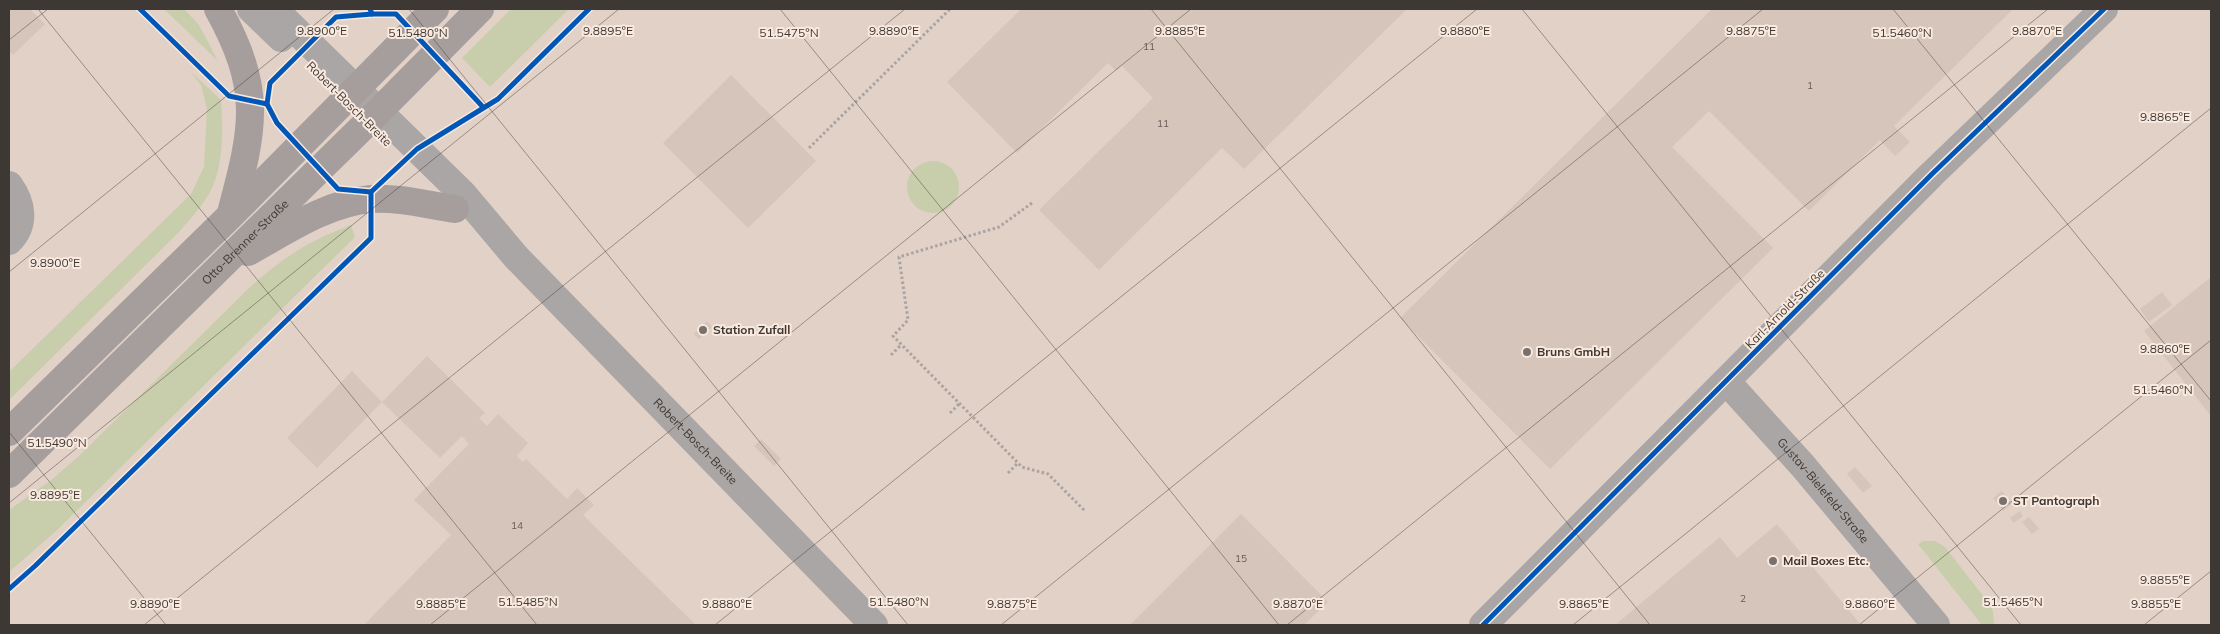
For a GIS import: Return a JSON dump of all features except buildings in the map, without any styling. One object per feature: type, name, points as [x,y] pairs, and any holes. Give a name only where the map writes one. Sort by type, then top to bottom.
[{"type":"main road","points":[[218,9],[232,34],[245,72],[251,101],[251,130],[247,155],[231,214]]},
{"type":"main road","points":[[9,432],[231,214],[435,9]]},
{"type":"main road","name":"Otto-Brenner-Straße","points":[[9,474],[373,117],[480,9]]},
{"type":"main road","points":[[216,270],[315,215],[344,204],[371,199],[455,209]]},
{"type":"street","name":"Robert-Bosch-Breite","points":[[251,9],[350,94]]},
{"type":"street","name":"Robert-Bosch-Breite","points":[[274,9],[455,209],[516,257]]},
{"type":"street","name":"Karl-Arnold-Straße","points":[[1483,625],[1932,174],[2104,9]]},
{"type":"street","name":"Robert-Bosch-Breite","points":[[373,117],[463,194],[516,257],[874,625]]},
{"type":"street","points":[[9,185],[19,204],[21,213],[19,225],[9,241]]},
{"type":"street","name":"Gustav-Bielefeld-Straße","points":[[1727,382],[1803,466],[1936,625]]},
{"type":"path","points":[[809,148],[950,9]]},
{"type":"path","points":[[1032,203],[999,227],[899,257],[908,320],[893,336],[1022,467],[1048,474],[1085,511]]},
{"type":"path","points":[[891,355],[901,344]]},
{"type":"path","points":[[950,414],[959,404]]},
{"type":"path","points":[[1008,473],[1018,462]]},
{"type":"shaded area","points":[[9,9],[2211,9],[2211,625],[9,625]]},
{"type":"green space","points":[[164,9],[184,9],[199,25],[218,61]]},
{"type":"green space","points":[[511,9],[569,9],[490,87],[462,58]]},
{"type":"green space","points":[[190,71],[221,100],[222,147],[218,171],[210,192],[200,208],[179,232],[9,400],[9,372],[191,194],[204,167],[207,109],[201,85]]},
{"type":"green space","points":[[933,161],[943,163],[951,169],[957,177],[959,187],[957,197],[951,205],[943,211],[933,213],[923,211],[915,205],[909,197],[907,187],[909,177],[915,169],[923,163]]},
{"type":"green space","points":[[351,225],[355,237],[55,532],[9,572],[9,510],[50,481],[80,455],[264,275],[310,243]]},
{"type":"green space","points":[[1924,541],[1935,541],[1945,547],[1987,601],[1993,611],[1994,625],[1982,625],[1918,544]]},
{"type":"cycle path","points":[[140,9],[229,96],[267,104]]},
{"type":"cycle path","points":[[370,9],[372,14],[396,14],[483,107]]},
{"type":"cycle path","points":[[9,589],[35,566],[371,238],[371,192],[417,149],[498,99],[589,9]]},
{"type":"cycle path","points":[[1483,625],[1932,174],[2104,9]]},
{"type":"cycle path","points":[[371,192],[338,189],[277,123],[267,104],[270,83],[336,17],[372,14]]},
{"type":"place","name":"Station Zufall","points":[[703,330]]},
{"type":"place","name":"Bruns GmbH","points":[[1527,352]]},
{"type":"place","name":"ST Pantograph","points":[[2003,501]]},
{"type":"place","name":"Mail Boxes Etc.","points":[[1773,561]]}]
